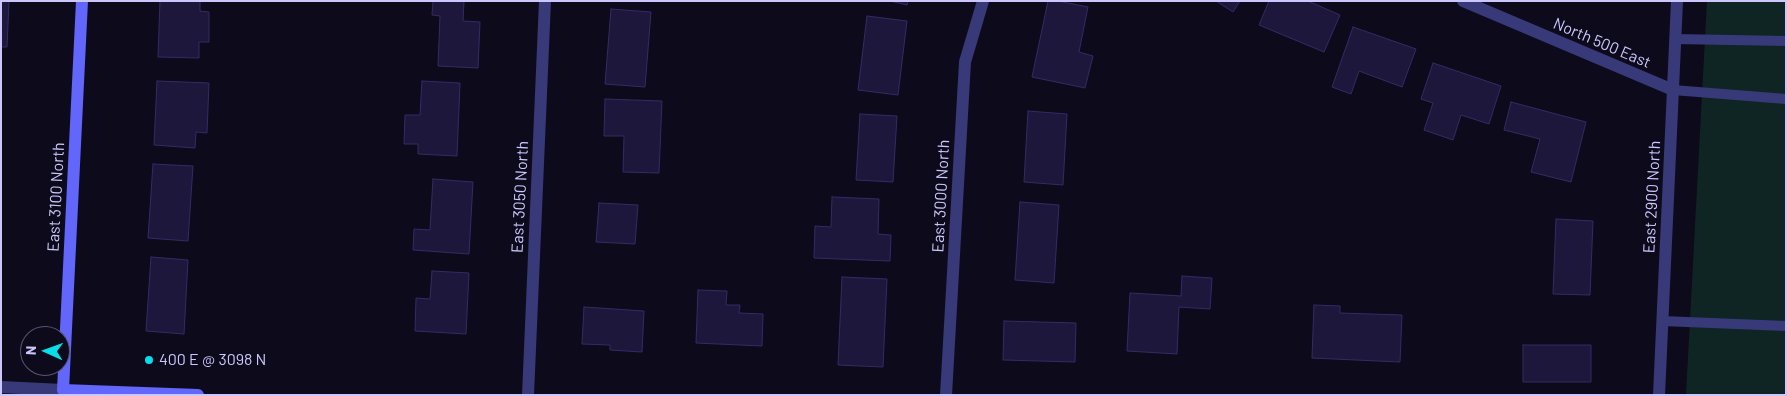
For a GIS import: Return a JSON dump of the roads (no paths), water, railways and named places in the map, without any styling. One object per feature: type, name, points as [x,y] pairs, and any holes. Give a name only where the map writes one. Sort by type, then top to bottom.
[{"type":"main road","name":"East 3100 North","points":[[63,392],[82,1]]},
{"type":"main road","points":[[63,392],[198,395]]},
{"type":"street","name":"East 3050 North","points":[[528,395],[545,1]]},
{"type":"street","name":"East 3000 North","points":[[946,395],[965,62],[983,1]]},
{"type":"street","name":"North 500 East","points":[[1463,1],[1673,90]]},
{"type":"street","name":"East 2900 North","points":[[1659,395],[1677,1]]},
{"type":"street","points":[[1,387],[63,392]]},
{"type":"lane","points":[[1675,39],[1786,41]]},
{"type":"lane","points":[[1673,90],[1786,99]]},
{"type":"lane","points":[[1662,321],[1786,326]]},
{"type":"place","name":"400 E @ 3098 N","points":[[149,360]]}]
